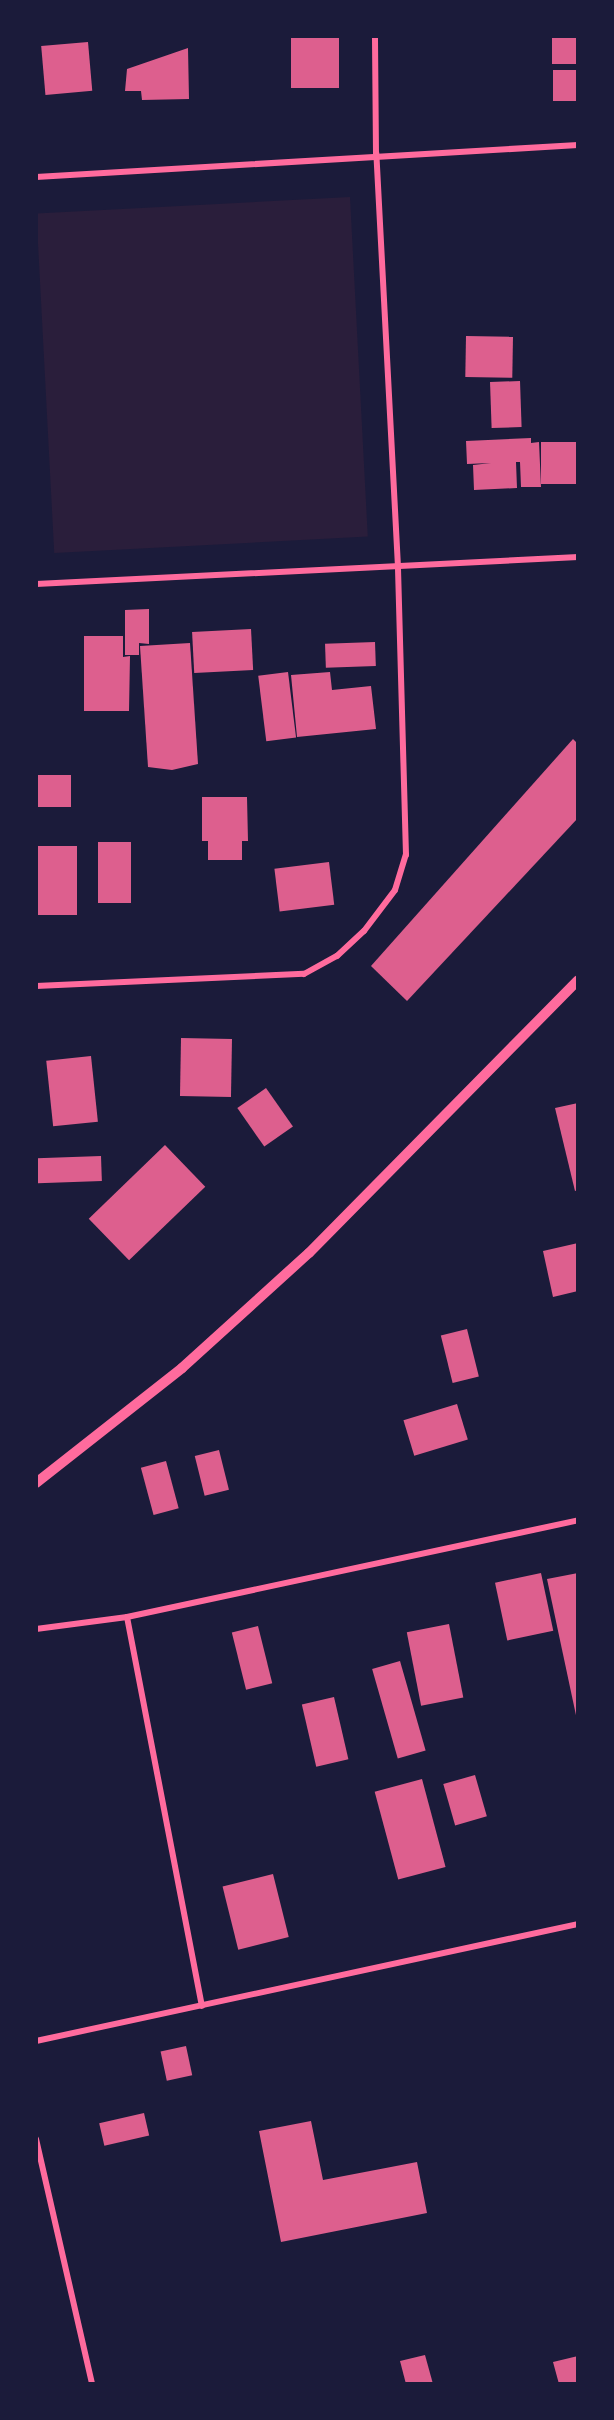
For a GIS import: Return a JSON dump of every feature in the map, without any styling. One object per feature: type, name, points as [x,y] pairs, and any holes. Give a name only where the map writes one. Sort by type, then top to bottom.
[{"type":"street","points":[[36,986],[304,974],[337,956],[364,931],[395,890],[406,855],[398,567],[376,154],[375,36]]},
{"type":"street","points":[[36,177],[376,154],[578,145]]},
{"type":"street","points":[[36,584],[578,557]]},
{"type":"street","points":[[36,1483],[182,1368],[309,1253],[578,980]]},
{"type":"street","points":[[36,1629],[127,1617],[578,1520]]},
{"type":"street","points":[[127,1617],[202,2006]]},
{"type":"street","points":[[36,2041],[578,1924]]},
{"type":"street","points":[[36,2139],[92,2384]]},
{"type":"shaded area","points":[[350,197],[368,537],[54,553],[36,213]]},
{"type":"building","points":[[291,36],[339,36],[339,88],[291,88]]},
{"type":"building","points":[[552,37],[578,37],[578,64],[552,64]]},
{"type":"building","points":[[88,42],[92,91],[45,95],[41,46]]},
{"type":"building","points":[[188,48],[189,99],[142,100],[141,91],[125,91],[127,69]]},
{"type":"building","points":[[553,70],[578,70],[578,101],[553,101]]},
{"type":"building","points":[[466,336],[513,337],[512,378],[465,377]]},
{"type":"building","points":[[520,381],[522,427],[492,428],[490,382]]},
{"type":"building","points":[[531,438],[531,443],[539,442],[541,487],[521,487],[520,462],[516,462],[517,488],[474,490],[473,465],[491,463],[467,464],[466,441]]},
{"type":"building","points":[[541,442],[578,442],[578,484],[541,484]]},
{"type":"building","points":[[149,609],[149,644],[139,643],[139,655],[125,655],[125,610]]},
{"type":"building","points":[[251,629],[253,670],[194,673],[192,632]]},
{"type":"building","points":[[84,636],[123,636],[123,657],[130,656],[129,711],[84,711]]},
{"type":"building","points":[[375,642],[376,666],[326,668],[325,644]]},
{"type":"building","points":[[190,643],[198,764],[172,770],[148,767],[140,646]]},
{"type":"building","points":[[288,672],[296,738],[266,741],[258,676]]},
{"type":"building","points":[[330,672],[332,690],[371,686],[376,729],[297,737],[291,675]]},
{"type":"building","points":[[573,739],[578,744],[578,818],[407,1001],[371,966]]},
{"type":"building","points":[[36,775],[71,775],[71,807],[36,807]]},
{"type":"building","points":[[202,797],[247,797],[248,841],[242,841],[242,860],[208,860],[208,841],[202,841]]},
{"type":"building","points":[[98,842],[131,842],[131,903],[98,903]]},
{"type":"building","points":[[36,846],[77,846],[77,915],[36,915]]},
{"type":"building","points":[[329,862],[334,905],[280,911],[274,869]]},
{"type":"building","points":[[181,1038],[232,1039],[231,1097],[180,1096]]},
{"type":"building","points":[[91,1056],[98,1122],[53,1126],[46,1061]]},
{"type":"building","points":[[266,1088],[293,1127],[264,1147],[237,1108]]},
{"type":"building","points":[[578,1103],[578,1190],[575,1191],[555,1108]]},
{"type":"building","points":[[165,1145],[205,1187],[129,1260],[89,1219]]},
{"type":"building","points":[[101,1156],[102,1181],[38,1183],[37,1158]]},
{"type":"building","points":[[578,1243],[578,1291],[553,1297],[543,1251]]},
{"type":"building","points":[[467,1329],[479,1377],[453,1383],[441,1336]]},
{"type":"building","points":[[457,1404],[468,1439],[414,1456],[403,1420]]},
{"type":"building","points":[[219,1450],[229,1490],[205,1496],[195,1456]]},
{"type":"building","points":[[166,1461],[179,1508],[154,1515],[141,1468]]},
{"type":"building","points":[[541,1573],[553,1631],[507,1640],[495,1583]]},
{"type":"building","points":[[578,1573],[578,1720],[577,1720],[547,1579]]},
{"type":"building","points":[[449,1624],[463,1698],[421,1706],[407,1632]]},
{"type":"building","points":[[258,1626],[272,1683],[246,1690],[232,1633]]},
{"type":"building","points":[[400,1661],[426,1750],[398,1758],[372,1669]]},
{"type":"building","points":[[334,1697],[348,1759],[316,1767],[302,1704]]},
{"type":"building","points":[[475,1775],[487,1816],[455,1825],[443,1784]]},
{"type":"building","points":[[422,1779],[446,1867],[398,1880],[375,1792]]},
{"type":"building","points":[[273,1874],[289,1937],[238,1950],[223,1887]]},
{"type":"building","points":[[186,2046],[192,2075],[167,2081],[161,2051]]},
{"type":"building","points":[[144,2113],[149,2135],[104,2146],[99,2123]]},
{"type":"building","points":[[311,2121],[323,2180],[417,2162],[427,2213],[281,2242],[259,2131]]},
{"type":"building","points":[[425,2355],[433,2384],[406,2384],[400,2361]]},
{"type":"building","points":[[578,2356],[578,2384],[559,2384],[553,2362]]}]
